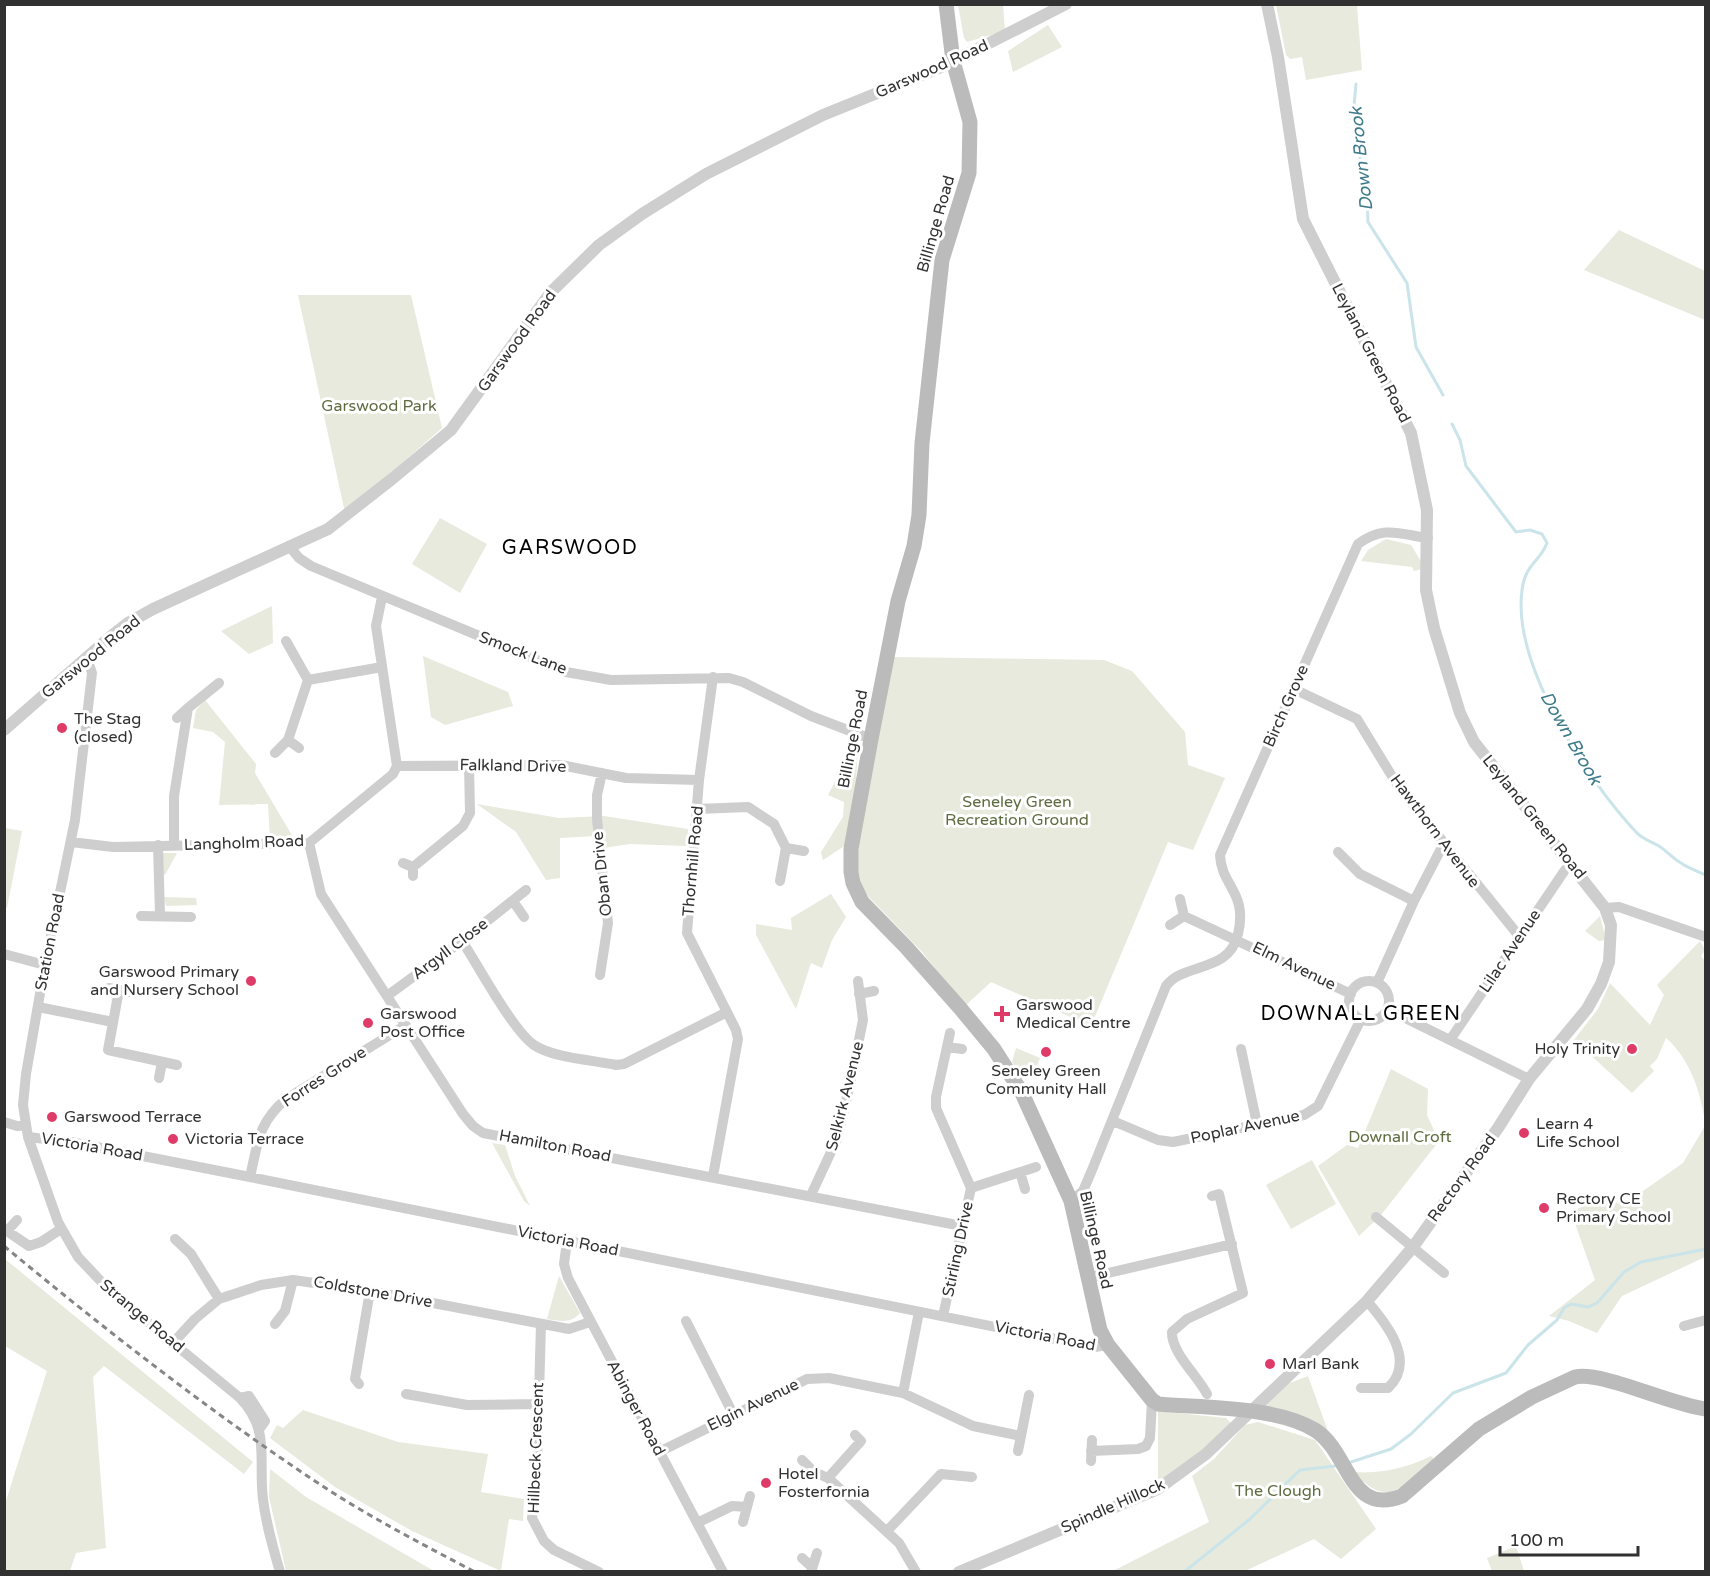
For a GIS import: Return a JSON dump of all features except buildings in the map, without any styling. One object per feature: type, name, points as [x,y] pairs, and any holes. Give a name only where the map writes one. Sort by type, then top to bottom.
[{"type":"main road","name":"Billinge Road","points":[[946,4],[953,61],[970,122],[969,172],[942,260],[922,444],[919,515],[914,546],[898,601],[871,739],[851,849],[851,872],[857,894],[873,915],[906,947],[994,1049],[1029,1106],[1071,1201],[1100,1330],[1107,1345],[1152,1400]]},
{"type":"main road","points":[[1152,1400],[1158,1404],[1273,1416],[1312,1428],[1335,1450],[1360,1491],[1370,1499],[1388,1502],[1402,1496],[1416,1485],[1479,1429],[1500,1414],[1575,1377],[1584,1375],[1605,1380],[1687,1407],[1706,1409]]},
{"type":"street","name":"Garswood Road","points":[[4,730],[128,623],[148,611],[327,529],[451,430],[541,305],[599,245],[642,214],[706,174],[823,115],[953,61],[1066,4]]},
{"type":"street","name":"Leyland Green Road","points":[[1267,4],[1278,57],[1304,219],[1411,433],[1427,510],[1426,590],[1434,628],[1466,728],[1474,742],[1573,864],[1605,908]]},
{"type":"street","name":"Birch Grove","points":[[1237,939],[1240,925],[1239,901],[1223,872],[1220,855],[1359,544],[1374,533],[1385,531],[1428,538]]},
{"type":"street","name":"Smock Lane","points":[[290,547],[299,558],[311,566],[566,672],[611,680],[666,681],[713,677],[743,682],[811,716],[871,739]]},
{"type":"street","points":[[382,597],[376,626],[397,765]]},
{"type":"street","points":[[275,753],[288,740],[308,680],[287,642]]},
{"type":"street","name":"Station Road","points":[[60,1225],[28,1137],[23,1092],[45,965],[70,843],[92,673],[87,658]]},
{"type":"street","points":[[308,680],[382,667]]},
{"type":"street","name":"Thornhill Road","points":[[713,677],[699,780],[687,933],[738,1039],[713,1176]]},
{"type":"street","points":[[177,718],[219,683]]},
{"type":"street","name":"Hawthorn Avenue","points":[[1294,689],[1357,718],[1398,786],[1443,845],[1519,936]]},
{"type":"street","points":[[174,845],[174,796],[188,708]]},
{"type":"street","points":[[288,740],[299,748]]},
{"type":"street","name":"Langholm Road","points":[[70,843],[113,847],[309,843],[393,774],[397,765]]},
{"type":"street","name":"Falkland Drive","points":[[397,765],[561,765],[626,778],[699,780]]},
{"type":"street","points":[[410,869],[463,826],[471,801],[470,765]]},
{"type":"street","name":"Oban Drive","points":[[600,975],[608,923],[597,819],[597,795],[602,773]]},
{"type":"street","points":[[697,809],[748,807],[774,825],[786,848],[780,881]]},
{"type":"street","name":"Hamilton Road","points":[[309,843],[321,894],[463,1114],[473,1126],[483,1133],[962,1226]]},
{"type":"street","points":[[158,845],[160,915]]},
{"type":"street","points":[[1361,1019],[1373,1020],[1387,1009],[1388,997],[1377,983],[1414,901],[1443,845]]},
{"type":"street","points":[[786,848],[804,850]]},
{"type":"street","points":[[1338,852],[1360,874],[1414,901]]},
{"type":"street","name":"Lilac Avenue","points":[[1450,1040],[1565,870],[1573,864]]},
{"type":"street","name":"Argyll Close","points":[[387,996],[526,890]]},
{"type":"street","points":[[1180,899],[1184,916]]},
{"type":"street","points":[[513,901],[524,917]]},
{"type":"street","points":[[1605,908],[1620,907],[1706,937]]},
{"type":"street","name":"Rectory Road","points":[[1248,1412],[1367,1302],[1413,1247],[1498,1128],[1529,1079],[1587,1009],[1601,984],[1609,962],[1612,942],[1611,925],[1605,908]]},
{"type":"street","points":[[141,916],[191,917]]},
{"type":"street","points":[[1071,1201],[1083,1191],[1166,986],[1177,975],[1215,963],[1237,939],[1184,916]]},
{"type":"street","points":[[1170,925],[1184,916]]},
{"type":"street","name":"Elm Avenue","points":[[1237,939],[1351,994]]},
{"type":"street","points":[[462,941],[521,1032],[534,1045],[549,1052],[616,1065],[624,1064],[727,1012]]},
{"type":"street","points":[[4,954],[45,965]]},
{"type":"street","name":"Selkirk Avenue","points":[[811,1195],[837,1139],[863,1020],[858,981]]},
{"type":"street","name":"Elm Avenue","points":[[1361,1019],[1350,1005],[1351,994],[1364,982],[1377,983]]},
{"type":"street","points":[[119,990],[108,1050],[177,1065]]},
{"type":"street","points":[[860,994],[874,991]]},
{"type":"street","points":[[38,1007],[113,1022]]},
{"type":"street","points":[[1387,1009],[1529,1079]]},
{"type":"street","name":"Poplar Avenue","points":[[1113,1121],[1158,1140],[1173,1142],[1304,1115],[1318,1106],[1361,1019]]},
{"type":"street","name":"Forres Grove","points":[[250,1177],[260,1133],[269,1114],[286,1099],[406,1025]]},
{"type":"street","name":"Stirling Drive","points":[[943,1316],[971,1188],[936,1108],[936,1096],[950,1033]]},
{"type":"street","points":[[947,1047],[962,1049]]},
{"type":"street","points":[[1241,1049],[1257,1124]]},
{"type":"street","points":[[159,1078],[162,1062]]},
{"type":"street","points":[[4,1122],[17,1126],[25,1125]]},
{"type":"street","name":"Victoria Road","points":[[28,1137],[71,1142],[250,1177],[1095,1347],[1107,1345]]},
{"type":"street","points":[[971,1188],[1036,1167]]},
{"type":"street","points":[[1020,1172],[1025,1189]]},
{"type":"street","points":[[1201,1390],[1175,1350],[1172,1332],[1187,1319],[1219,1302],[1243,1293],[1219,1194],[1212,1196]]},
{"type":"street","points":[[1376,1216],[1444,1273]]},
{"type":"street","points":[[17,1220],[6,1230],[29,1246],[41,1242],[60,1225]]},
{"type":"street","name":"Strange Road","points":[[60,1225],[92,1274],[240,1398],[260,1428],[263,1500],[280,1572]]},
{"type":"street","points":[[175,1239],[190,1248],[219,1299]]},
{"type":"street","name":"Abinger Road","points":[[567,1241],[564,1268],[590,1322],[723,1572]]},
{"type":"street","points":[[1087,1278],[1232,1244]]},
{"type":"street","points":[[281,1322],[290,1299],[293,1280]]},
{"type":"street","name":"Coldstone Drive","points":[[173,1343],[195,1319],[219,1299],[261,1285],[293,1280],[370,1291],[574,1329],[590,1322]]},
{"type":"street","points":[[354,1382],[370,1291]]},
{"type":"street","points":[[1363,1392],[1388,1388],[1396,1380],[1400,1367],[1392,1331],[1367,1302]]},
{"type":"street","points":[[903,1394],[919,1312]]},
{"type":"street","points":[[1684,1326],[1706,1320]]},
{"type":"street","points":[[686,1321],[733,1414]]},
{"type":"street","name":"Hillbeck Crescent","points":[[541,1324],[537,1466],[532,1518],[544,1541],[554,1550],[599,1572]]},
{"type":"street","points":[[692,1331],[703,1325]]},
{"type":"street","name":"Elgin Avenue","points":[[659,1452],[807,1379],[829,1378],[903,1394],[973,1426],[1021,1436]]},
{"type":"street","points":[[413,1392],[467,1405],[538,1404]]},
{"type":"street","points":[[1018,1451],[1029,1395]]},
{"type":"street","points":[[1091,1451],[1138,1449],[1146,1446],[1150,1438],[1152,1400]]},
{"type":"street","name":"Spindle Hillock","points":[[959,1572],[1158,1489],[1200,1460],[1248,1412]]},
{"type":"street","points":[[828,1478],[861,1437]]},
{"type":"street","points":[[802,1460],[814,1472],[828,1478],[887,1531],[899,1543],[916,1572]]},
{"type":"street","points":[[887,1531],[941,1474],[967,1480]]},
{"type":"street","points":[[697,1523],[732,1506],[749,1502],[743,1522]]},
{"type":"street","points":[[812,1569],[817,1553]]},
{"type":"street","points":[[802,1558],[812,1569]]},
{"type":"green space","points":[[958,5],[1003,5],[1005,31],[967,42],[964,38]]},
{"type":"green space","points":[[1276,5],[1357,5],[1362,70],[1306,80],[1302,57],[1290,59],[1286,55]]},
{"type":"green space","points":[[1048,25],[1062,47],[1013,72],[1008,51]]},
{"type":"green space","points":[[1619,230],[1705,271],[1705,320],[1584,270]]},
{"type":"green space","name":"Garswood Park","points":[[298,295],[411,295],[442,428],[345,513]]},
{"type":"green space","points":[[440,518],[487,544],[460,593],[412,564]]},
{"type":"green space","points":[[1386,539],[1411,545],[1422,563],[1422,569],[1414,571],[1412,567],[1361,561],[1368,550]]},
{"type":"green space","points":[[272,606],[273,643],[249,654],[221,631]]},
{"type":"green space","points":[[423,656],[508,692],[513,706],[445,725],[431,717]]},
{"type":"green space","name":"Seneley Green Recreation Ground","points":[[892,657],[1104,660],[1132,671],[1185,732],[1188,765],[1225,778],[1193,850],[1168,842],[1091,1026],[991,982],[965,1006],[922,952],[867,895],[861,885],[856,858]]},
{"type":"green space","points":[[205,700],[256,764],[255,773],[293,837],[270,841],[268,804],[219,805],[225,742],[213,732],[193,728],[196,710]]},
{"type":"green space","points":[[851,751],[858,752],[854,804],[846,845],[823,860],[821,852],[843,817],[844,802],[828,795]]},
{"type":"green space","points":[[477,804],[559,818],[604,816],[688,829],[687,846],[630,844],[597,849],[595,836],[560,838],[560,878],[546,880],[516,832]]},
{"type":"green space","points":[[5,828],[22,831],[7,908],[4,907]]},
{"type":"green space","points":[[163,853],[177,853],[165,875],[162,872]]},
{"type":"green space","points":[[831,894],[846,917],[832,940],[822,968],[811,963],[796,1009],[756,935],[756,924],[792,930],[791,918]]},
{"type":"green space","points":[[164,897],[196,898],[197,905],[166,906]]},
{"type":"green space","points":[[1600,916],[1606,940],[1599,941],[1585,931]]},
{"type":"green space","points":[[1700,941],[1705,950],[1701,956],[1706,962],[1705,1121],[1693,1076],[1682,1056],[1666,1038],[1657,1059],[1650,1066],[1654,1071],[1632,1093],[1574,1040],[1598,1009],[1610,983],[1650,1025],[1664,995],[1657,985]]},
{"type":"green space","points":[[1016,1048],[1040,1058],[1035,1071],[1023,1078],[1012,1062]]},
{"type":"green space","name":"Downall Croft","points":[[1391,1069],[1428,1089],[1427,1115],[1439,1141],[1381,1215],[1359,1236],[1318,1166],[1347,1145],[1358,1148]]},
{"type":"green space","points":[[1705,1126],[1705,1257],[1622,1296],[1597,1333],[1569,1321],[1549,1316],[1595,1280],[1571,1212],[1594,1201],[1626,1203],[1683,1163]]},
{"type":"green space","points":[[492,1143],[505,1145],[515,1176],[530,1206],[524,1201]]},
{"type":"green space","points":[[1312,1160],[1336,1204],[1291,1229],[1266,1185]]},
{"type":"green space","points":[[5,1259],[253,1462],[244,1474],[104,1366],[93,1377],[106,1548],[76,1553],[70,1571],[5,1571],[5,1504],[47,1371],[5,1346]]},
{"type":"green space","points":[[559,1276],[580,1313],[573,1319],[561,1321],[547,1319]]},
{"type":"green space","points":[[1308,1376],[1330,1437],[1260,1408],[1287,1384]]},
{"type":"green space","points":[[303,1410],[398,1442],[488,1454],[481,1492],[524,1499],[523,1521],[509,1519],[501,1571],[412,1531],[335,1487],[270,1438],[277,1425],[283,1428]]},
{"type":"green space","points":[[1158,1411],[1226,1418],[1231,1423],[1212,1443],[1158,1484]]},
{"type":"green space","name":"The Clough","points":[[1258,1422],[1315,1440],[1376,1529],[1341,1559],[1314,1539],[1245,1571],[1111,1572],[1209,1522],[1192,1476],[1214,1459],[1245,1425]]},
{"type":"green space","points":[[1431,1456],[1434,1459],[1414,1478],[1396,1490],[1386,1492],[1377,1490],[1366,1484],[1354,1472],[1394,1469]]},
{"type":"green space","points":[[270,1469],[306,1497],[434,1571],[286,1571],[269,1497]]},
{"type":"green space","points":[[1516,1546],[1524,1571],[1492,1571],[1487,1558]]},
{"type":"waterway","name":"Down Brook","points":[[1356,84],[1353,117],[1367,196],[1368,222],[1407,283],[1416,347],[1443,395]]},
{"type":"waterway","name":"Down Brook","points":[[1452,424],[1460,440],[1466,466],[1516,532],[1530,530],[1542,534],[1547,543],[1526,574],[1522,590],[1522,620],[1529,652],[1557,719],[1596,783],[1636,832],[1684,865],[1706,875]]},
{"type":"waterway","name":"Down Brook","points":[[1351,1462],[1391,1449],[1411,1434],[1453,1393],[1506,1373],[1528,1345],[1557,1320],[1564,1308],[1571,1304],[1588,1307],[1597,1303],[1624,1272],[1641,1262],[1706,1249]]},
{"type":"waterway","name":"Down Brook","points":[[1184,1572],[1250,1519],[1300,1470],[1335,1466]]},
{"type":"railway","points":[[4,1246],[161,1371],[283,1459],[361,1510],[475,1572]]},
{"type":"place","name":"The Stag (closed)","points":[[62,728]]},
{"type":"place","name":"Garswood Primary and Nursery School","points":[[251,981]]},
{"type":"place","name":"Garswood Medical Centre","points":[[1002,1014]]},
{"type":"place","name":"Garswood Post Office","points":[[368,1023]]},
{"type":"place","name":"Holy Trinity","points":[[1632,1049]]},
{"type":"place","name":"Seneley Green Community Hall","points":[[1046,1052]]},
{"type":"place","name":"Garswood Terrace","points":[[52,1117]]},
{"type":"place","name":"Learn 4 Life School","points":[[1524,1133]]},
{"type":"place","name":"Victoria Terrace","points":[[173,1139]]},
{"type":"place","name":"Rectory CE Primary School","points":[[1544,1208]]},
{"type":"place","name":"Marl Bank","points":[[1270,1364]]},
{"type":"place","name":"Hotel Fosterfornia","points":[[766,1483]]},
{"type":"district","name":"GARSWOOD","points":[[570,548]]},
{"type":"district","name":"DOWNALL GREEN","points":[[1361,1014]]}]
